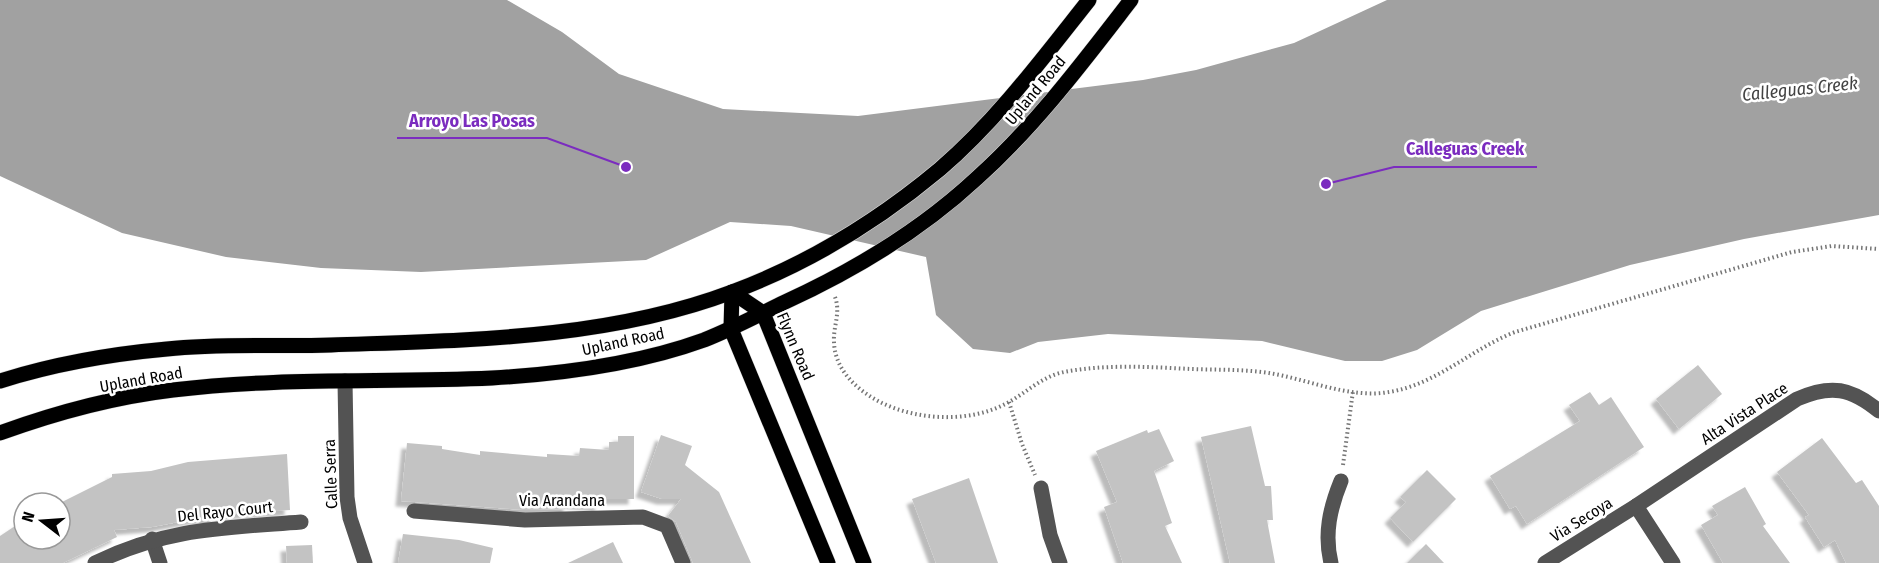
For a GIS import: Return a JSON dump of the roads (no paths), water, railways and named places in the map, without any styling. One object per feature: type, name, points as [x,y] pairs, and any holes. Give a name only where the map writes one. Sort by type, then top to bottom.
[{"type":"main road","name":"Upland Road","points":[[0,381],[35,370],[169,348],[393,343],[542,334],[654,315],[732,292],[821,251],[897,202],[942,168],[1001,107],[1089,0]]},
{"type":"main road","name":"Upland Road","points":[[0,433],[46,417],[116,400],[171,390],[224,385],[494,378],[573,370],[679,348],[731,329],[861,264],[920,225],[977,179],[1044,109],[1131,0]]},
{"type":"main road","name":"Flynn Road","points":[[732,292],[763,313],[864,563]]},
{"type":"main road","points":[[732,292],[731,329],[828,563]]},
{"type":"street","name":"Calle Serra","points":[[345,381],[348,508],[365,563]]},
{"type":"street","name":"Alta Vista Place","points":[[1636,506],[1797,399],[1811,393],[1846,390],[1861,396],[1879,411]]},
{"type":"street","points":[[1331,563],[1327,547],[1330,506],[1341,481]]},
{"type":"street","points":[[1041,488],[1050,535],[1060,563]]},
{"type":"street","name":"Via Secoya","points":[[1545,563],[1636,506]]},
{"type":"street","points":[[1636,506],[1673,563]]},
{"type":"street","name":"Via Arandana","points":[[414,511],[525,520],[643,517],[667,526],[683,563]]},
{"type":"street","name":"Del Rayo Court","points":[[95,563],[122,549],[180,532],[301,522]]},
{"type":"street","points":[[152,539],[160,563]]},
{"type":"water","points":[[0,0],[507,0],[562,32],[619,74],[723,109],[858,116],[1143,80],[1196,70],[1294,43],[1387,0],[1879,0],[1879,215],[1744,239],[1630,265],[1481,311],[1417,350],[1382,361],[1345,361],[1262,341],[1108,334],[1038,342],[1010,353],[973,349],[936,315],[926,257],[791,226],[730,222],[646,260],[421,272],[321,268],[226,257],[122,233],[0,176]]},
{"type":"place","name":"Arroyo Las Posas","points":[[626,167]]},
{"type":"place","name":"Calleguas Creek","points":[[1326,184]]}]
